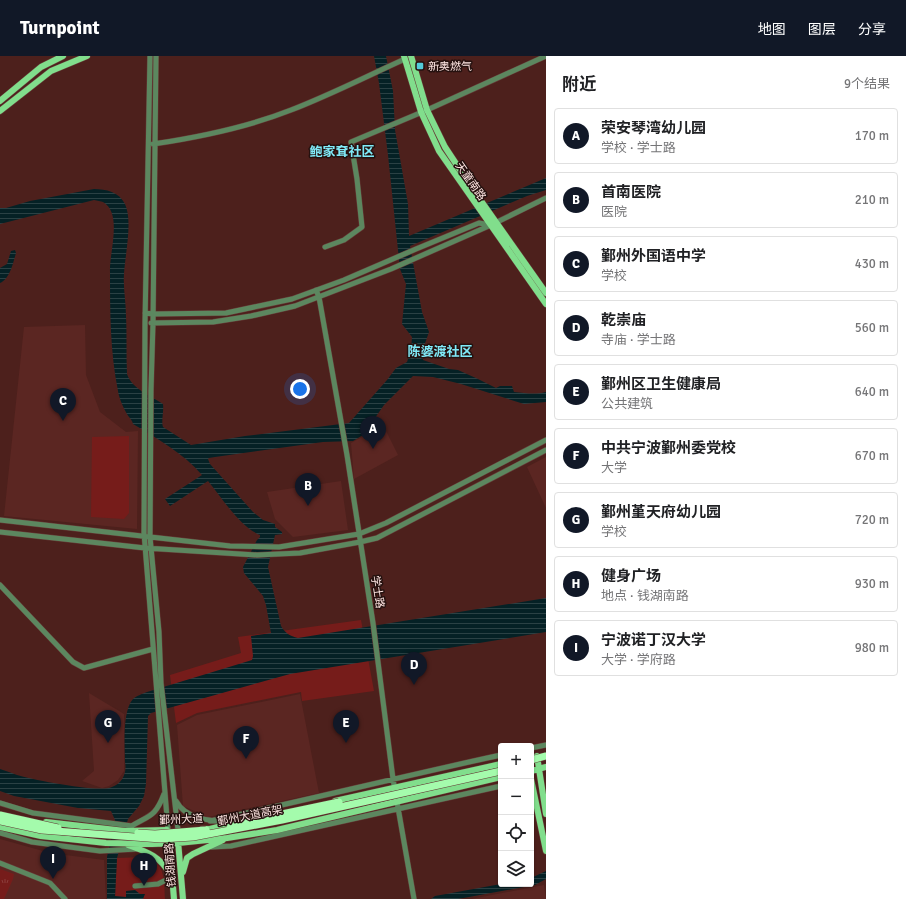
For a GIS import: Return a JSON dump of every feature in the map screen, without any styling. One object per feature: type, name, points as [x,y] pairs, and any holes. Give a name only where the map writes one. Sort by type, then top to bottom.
[{"type":"highway","points":[[534,757],[546,755]]},
{"type":"highway","points":[[534,763],[546,760]]},
{"type":"highway","name":"鄞州大道高架","points":[[0,814],[62,829],[155,834],[202,831],[405,789],[498,766]]},
{"type":"highway","name":"鄞州大道高架","points":[[0,821],[42,830],[161,839],[193,837],[282,820],[498,772]]},
{"type":"main road","points":[[0,102],[41,67],[63,56]]},
{"type":"main road","points":[[0,112],[51,71],[87,56]]},
{"type":"main road","points":[[407,57],[424,111],[445,147],[492,223],[546,292]]},
{"type":"main road","name":"天童南路","points":[[424,111],[439,151],[470,198],[492,223],[546,304]]},
{"type":"main road","points":[[534,759],[539,769],[546,814]]},
{"type":"main road","name":"鄞州大道","points":[[0,814],[49,823],[125,831],[210,829],[394,787],[498,766]]},
{"type":"main road","points":[[534,770],[546,767]]},
{"type":"main road","name":"鄞州大道","points":[[0,827],[41,836],[123,843],[178,843],[227,838],[277,830],[498,778]]},
{"type":"main road","points":[[534,793],[546,851]]},
{"type":"main road","name":"钱湖南路","points":[[168,830],[174,899]]},
{"type":"main road","name":"钱湖南路","points":[[178,830],[183,899]]},
{"type":"main road","points":[[181,877],[187,858],[192,854],[227,838]]},
{"type":"main road","points":[[123,843],[156,857],[165,864],[172,877]]},
{"type":"street","points":[[150,56],[145,313],[144,548],[168,830]]},
{"type":"street","points":[[156,56],[150,537],[159,632],[161,684],[178,830]]},
{"type":"street","points":[[325,247],[344,240],[362,227],[357,179],[351,142],[546,56]]},
{"type":"street","points":[[148,144],[219,131],[257,122],[292,110],[407,57]]},
{"type":"street","points":[[145,323],[213,322],[251,316],[295,306],[391,269],[546,198]]},
{"type":"street","points":[[145,313],[226,313],[292,299],[344,280],[479,223],[492,223]]},
{"type":"street","name":"学士路","points":[[316,290],[319,297],[347,455],[379,664],[396,801],[414,899]]},
{"type":"street","points":[[0,520],[230,546],[279,547],[359,534],[386,523],[546,440]]},
{"type":"street","points":[[0,532],[144,548],[257,555],[300,553],[376,538],[546,450]]},
{"type":"street","points":[[0,585],[73,662],[84,668],[153,649]]},
{"type":"street","points":[[534,747],[546,745]]},
{"type":"street","name":"鄞州大道","points":[[210,821],[498,756]]},
{"type":"street","points":[[210,847],[231,846],[498,787]]},
{"type":"street","points":[[125,831],[152,816],[161,803],[165,792]]},
{"type":"street","points":[[175,800],[178,806],[191,816],[210,821],[236,823]]},
{"type":"street","points":[[534,802],[538,811]]},
{"type":"street","points":[[0,803],[33,813],[132,826]]},
{"type":"street","points":[[0,833],[32,842],[100,851],[138,849]]},
{"type":"street","points":[[0,862],[50,883],[65,899]]},
{"type":"street","points":[[135,886],[158,884],[164,881]]},
{"type":"shaded area","points":[[85,325],[86,375],[100,412],[126,432],[138,431],[137,529],[4,516],[24,327]]},
{"type":"shaded area","points":[[379,417],[398,455],[354,479],[351,443],[364,436]]},
{"type":"shaded area","points":[[546,457],[546,508],[527,467]]},
{"type":"shaded area","points":[[341,481],[348,530],[293,537],[275,519],[267,492]]},
{"type":"shaded area","points":[[89,693],[124,714],[124,771],[118,780],[109,786],[102,788],[82,781],[94,771]]},
{"type":"shaded area","points":[[300,694],[319,793],[208,817],[183,806],[177,725],[197,715]]},
{"type":"shaded area","points":[[0,839],[50,853],[104,860],[106,899],[0,899]]},
{"type":"shaded area","points":[[544,885],[546,899],[471,899],[534,887]]},
{"type":"green space","points":[[129,436],[129,513],[124,519],[91,517],[92,437]]},
{"type":"green space","points":[[361,620],[374,691],[302,701],[301,692],[197,713],[176,723],[170,675],[241,653],[238,637]]},
{"type":"green space","points":[[146,857],[153,860],[161,868],[164,880],[165,899],[115,899],[117,858]]},
{"type":"green space","points":[[0,869],[14,874],[4,899],[0,899]]},
{"type":"water","points":[[374,56],[386,56],[393,91],[395,130],[408,204],[409,236],[546,178],[546,190],[527,196],[410,246],[422,312],[429,332],[422,352],[423,360],[449,369],[458,370],[496,388],[500,386],[512,386],[514,392],[534,394],[546,392],[546,402],[524,404],[461,384],[433,377],[413,376],[384,405],[363,435],[353,441],[323,442],[208,459],[210,464],[253,512],[263,520],[275,524],[275,527],[282,532],[282,534],[275,535],[268,567],[281,626],[284,631],[290,635],[298,638],[546,598],[546,632],[290,674],[151,713],[148,716],[146,784],[144,796],[139,806],[128,819],[117,858],[115,896],[126,897],[126,891],[135,890],[140,894],[145,894],[143,899],[107,899],[107,857],[115,820],[111,811],[78,808],[14,796],[0,791],[0,769],[17,775],[51,783],[81,787],[105,788],[112,787],[119,783],[125,773],[126,720],[129,704],[133,699],[147,692],[252,660],[251,636],[271,633],[263,596],[244,573],[243,567],[260,535],[245,526],[238,519],[208,481],[170,506],[165,499],[202,475],[178,453],[133,424],[120,400],[113,361],[111,332],[110,264],[114,224],[109,207],[103,202],[94,200],[0,224],[0,208],[94,189],[112,192],[122,200],[125,204],[128,219],[128,238],[124,279],[127,374],[129,379],[137,388],[163,404],[163,427],[191,445],[245,436],[349,423],[396,368],[407,362],[411,350],[412,337],[402,324],[406,284],[400,269],[388,155]]},
{"type":"water","points":[[15,250],[16,253],[11,270],[6,278],[0,283],[0,268],[7,264],[11,251]]},
{"type":"water","points":[[546,871],[546,879],[534,885],[534,877]]},
{"type":"water","points":[[498,885],[498,887],[524,887],[458,899],[431,899],[435,896]]},
{"type":"place","name":"新奥燃气","points":[[420,66]]},
{"type":"place","name":"鄞州外国语中学","points":[[63,421]]},
{"type":"place","name":"荣安琴湾幼儿园","points":[[373,449]]},
{"type":"place","name":"首南医院","points":[[308,506]]},
{"type":"place","name":"乾崇庙","points":[[414,685]]},
{"type":"place","name":"鄞州堇天府幼儿园","points":[[108,743]]},
{"type":"place","name":"鄞州区卫生健康局","points":[[346,743]]},
{"type":"place","name":"中共宁波鄞州委党校","points":[[246,759]]},
{"type":"place","name":"宁波诺丁汉大学","points":[[53,879]]},
{"type":"place","name":"健身广场","points":[[144,886]]},
{"type":"district","name":"鲍家耷社区","points":[[342,151]]},
{"type":"district","name":"陈婆渡社区","points":[[440,351]]}]
